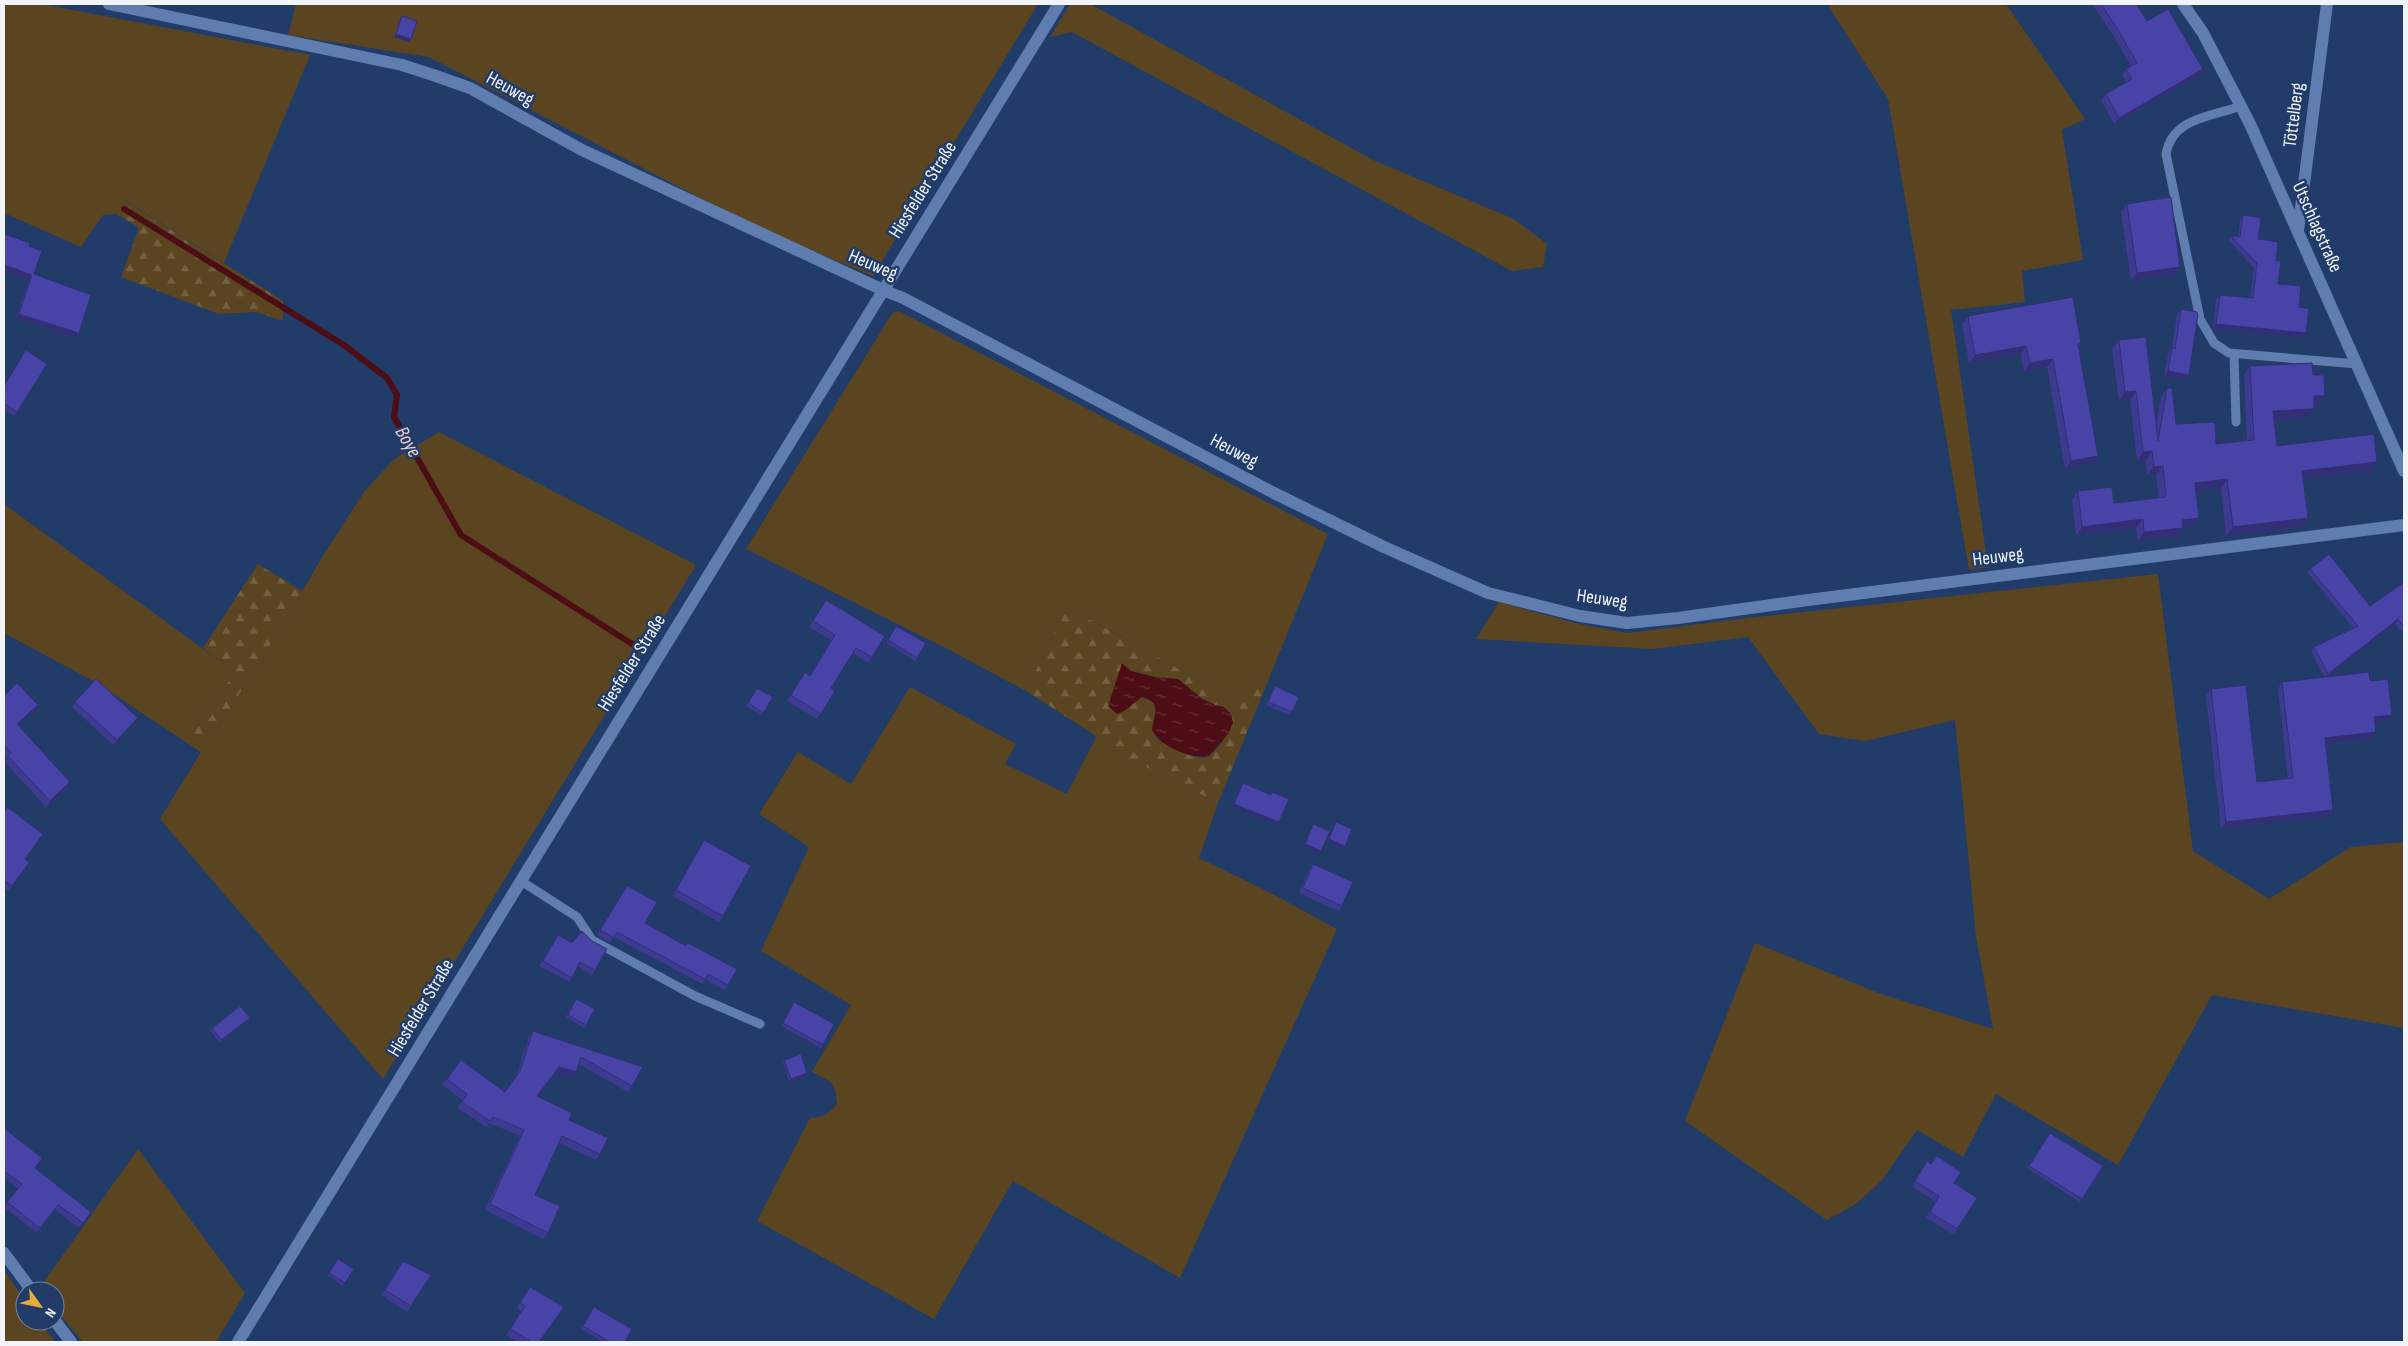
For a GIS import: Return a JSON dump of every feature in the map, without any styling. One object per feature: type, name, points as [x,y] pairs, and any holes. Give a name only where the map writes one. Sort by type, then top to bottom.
[{"type":"street","name":"Heuweg","points":[[109,4],[402,65],[470,88],[582,150],[669,192],[903,298],[1274,493],[1384,547],[1488,593],[1580,616],[1628,623],[1678,618],[1817,598],[2404,525]]},
{"type":"street","name":"Hiesfelder Straße","points":[[238,1342],[1060,4]]},
{"type":"street","name":"Utschlagstraße","points":[[2183,4],[2203,33],[2241,106],[2404,471]]},
{"type":"street","name":"Töttelberg","points":[[2298,231],[2327,4]]},
{"type":"street","points":[[4,1253],[25,1281]]},
{"type":"street","points":[[63,1331],[71,1342]]},
{"type":"lane","points":[[2241,106],[2182,126],[2168,142],[2166,154],[2200,319],[2214,343],[2221,350],[2234,354],[2357,364]]},
{"type":"lane","points":[[2234,354],[2236,422]]},
{"type":"lane","points":[[521,881],[577,917],[592,940],[695,996],[760,1024]]},
{"type":"green space","points":[[4,4],[41,4],[310,55],[224,263],[125,200],[117,214],[103,215],[81,247],[4,213]]},
{"type":"green space","points":[[296,4],[1038,4],[873,276],[756,227],[429,57],[288,35]]},
{"type":"green space","points":[[1070,4],[1095,4],[1094,6],[1373,160],[1514,219],[1547,244],[1543,267],[1512,271],[1072,32],[1050,37]]},
{"type":"green space","points":[[1827,4],[2006,4],[2085,119],[2062,130],[2083,260],[2022,271],[2025,302],[1951,310],[1988,567],[1969,570],[1888,99]]},
{"type":"green space","points":[[124,200],[283,301],[283,321],[256,312],[219,314],[121,277],[139,228],[117,214]]},
{"type":"green space","points":[[899,311],[1328,534],[1270,676],[1233,699],[1067,607],[1026,691],[942,646],[746,549],[893,312]]},
{"type":"green space","points":[[439,432],[696,565],[383,1079],[160,819],[201,752],[261,661],[324,554],[364,492],[393,460]]},
{"type":"green space","points":[[4,504],[235,672],[186,742],[95,682],[4,633]]},
{"type":"green space","points":[[258,564],[302,591],[261,661],[201,752],[186,742],[235,672],[203,648]]},
{"type":"green space","points":[[2158,574],[2193,851],[2269,899],[2351,847],[2404,842],[2404,1028],[2212,995],[2118,1165],[1996,1094],[1963,1157],[1917,1130],[1882,1180],[1856,1204],[1827,1220],[1685,1121],[1755,943],[1881,994],[1993,1029],[1976,936],[1955,720],[1865,741],[1819,734],[1748,637],[1653,649],[1476,639],[1499,602],[1579,624],[1628,633],[1747,618]]},
{"type":"green space","points":[[1067,607],[1233,699],[1270,676],[1218,803],[1094,741],[1096,736],[1026,691]],"holes":[[[1131,671],[1155,677],[1178,679],[1201,698],[1224,707],[1223,741],[1209,756],[1204,758],[1190,755],[1157,739],[1153,723],[1156,717],[1154,703],[1142,697],[1129,705]]]},
{"type":"green space","points":[[910,687],[1016,744],[1005,764],[1067,794],[1094,741],[1218,803],[1199,858],[1263,889],[1337,929],[1180,1278],[1013,1181],[934,1319],[757,1221],[810,1118],[825,1114],[837,1104],[835,1091],[831,1083],[812,1072],[851,1005],[761,951],[809,847],[759,814],[798,752],[851,784]]},
{"type":"green space","points":[[138,1149],[245,1293],[216,1342],[83,1342],[65,1321],[65,1281],[45,1281]]},
{"type":"green space","points":[[4,1270],[15,1286],[15,1331],[47,1331],[55,1342],[4,1342]]},
{"type":"water","points":[[1122,663],[1131,671],[1155,677],[1178,679],[1201,698],[1224,707],[1231,714],[1233,722],[1229,733],[1209,756],[1193,756],[1177,751],[1156,736],[1152,730],[1156,710],[1153,702],[1149,699],[1142,697],[1117,714],[1108,706]]},
{"type":"building","points":[[2101,4],[2136,4],[2147,21],[2168,9],[2203,69],[2119,118],[2106,94],[2132,79],[2126,69],[2137,63]]},
{"type":"building","points":[[402,16],[417,21],[411,39],[396,34]]},
{"type":"building","points":[[2171,197],[2180,267],[2137,273],[2127,204]]},
{"type":"building","points":[[2243,215],[2261,218],[2258,239],[2278,242],[2276,261],[2281,261],[2278,284],[2301,286],[2299,307],[2309,309],[2306,333],[2216,324],[2220,295],[2253,298],[2257,263],[2231,236],[2240,237]]},
{"type":"building","points":[[4,234],[30,243],[29,246],[42,251],[34,274],[91,295],[79,333],[19,314],[32,275],[4,265]]},
{"type":"building","points":[[2073,297],[2081,343],[2078,344],[2098,456],[2071,461],[2053,359],[2030,363],[2026,346],[1975,355],[1968,316]]},
{"type":"building","points":[[2181,309],[2197,312],[2198,315],[2189,375],[2168,371],[2172,348],[2175,349]]},
{"type":"building","points":[[2146,337],[2158,441],[2167,388],[2172,388],[2176,424],[2215,422],[2216,444],[2254,440],[2250,366],[2312,363],[2313,375],[2324,375],[2325,396],[2314,396],[2314,409],[2273,411],[2277,446],[2374,434],[2377,462],[2302,471],[2308,518],[2233,527],[2227,479],[2195,483],[2199,518],[2182,520],[2183,528],[2144,532],[2143,519],[2082,527],[2078,491],[2112,487],[2114,503],[2166,497],[2163,466],[2154,467],[2152,451],[2143,452],[2136,391],[2125,392],[2119,340]]},
{"type":"building","points":[[26,350],[47,364],[17,412],[4,403],[4,386]]},
{"type":"building","points":[[2329,554],[2370,606],[2404,582],[2404,627],[2398,619],[2328,674],[2314,647],[2358,626],[2310,569]]},
{"type":"building","points":[[826,600],[885,636],[872,657],[856,648],[831,688],[835,691],[821,714],[791,695],[805,672],[810,676],[835,635],[813,621]]},
{"type":"building","points":[[896,626],[926,643],[917,658],[888,640]]},
{"type":"building","points":[[2369,672],[2370,681],[2388,679],[2392,715],[2374,717],[2376,732],[2325,738],[2333,810],[2226,822],[2211,689],[2246,685],[2257,782],[2293,778],[2282,682]]},
{"type":"building","points":[[96,679],[138,718],[117,740],[75,702]]},
{"type":"building","points":[[17,683],[38,705],[17,724],[70,782],[50,801],[8,756],[11,753],[4,745],[4,696]]},
{"type":"building","points":[[1275,686],[1299,697],[1292,712],[1268,702]]},
{"type":"building","points":[[757,688],[773,697],[763,713],[748,703]]},
{"type":"building","points":[[1243,783],[1271,795],[1272,792],[1289,799],[1279,822],[1234,804]]},
{"type":"building","points":[[7,807],[43,834],[25,859],[29,863],[12,886],[4,880],[4,812]]},
{"type":"building","points":[[1336,822],[1352,829],[1345,846],[1329,839]]},
{"type":"building","points":[[1313,824],[1330,831],[1321,851],[1305,844]]},
{"type":"building","points":[[704,840],[751,866],[723,916],[676,890]]},
{"type":"building","points":[[1313,864],[1353,882],[1342,906],[1303,888]]},
{"type":"building","points":[[627,886],[657,902],[645,923],[686,946],[688,943],[737,969],[728,985],[708,974],[705,979],[617,932],[614,938],[600,930]]},
{"type":"building","points":[[582,931],[592,941],[607,949],[595,970],[580,962],[572,978],[543,961],[558,935],[572,943]]},
{"type":"building","points":[[576,999],[595,1009],[586,1025],[568,1015]]},
{"type":"building","points":[[794,1002],[834,1024],[823,1045],[783,1023]]},
{"type":"building","points":[[240,1006],[250,1018],[221,1040],[212,1028]]},
{"type":"building","points":[[533,1031],[643,1067],[632,1086],[581,1057],[576,1072],[559,1067],[537,1096],[572,1113],[569,1120],[608,1138],[600,1154],[562,1136],[535,1195],[560,1206],[548,1233],[490,1204],[524,1130],[493,1117],[490,1121],[462,1102],[467,1094],[447,1079],[461,1060],[505,1092],[520,1071]]},
{"type":"building","points":[[801,1054],[807,1073],[791,1079],[784,1060]]},
{"type":"building","points":[[4,1128],[42,1158],[35,1168],[91,1212],[83,1223],[58,1205],[40,1228],[7,1202],[22,1184],[4,1171]]},
{"type":"building","points":[[2050,1133],[2103,1166],[2082,1199],[2029,1166]]},
{"type":"building","points":[[1937,1156],[1961,1172],[1954,1183],[1977,1198],[1957,1229],[1930,1212],[1939,1196],[1915,1181],[1927,1161],[1931,1164]]},
{"type":"building","points":[[338,1259],[354,1269],[345,1283],[329,1273]]},
{"type":"building","points":[[403,1261],[431,1275],[411,1306],[385,1290]]},
{"type":"building","points":[[530,1287],[564,1307],[539,1342],[531,1342],[510,1329],[525,1306],[520,1303]]},
{"type":"building","points":[[594,1307],[632,1329],[625,1342],[610,1342],[583,1326]]},
{"type":"waterway","name":"Boye","points":[[124,209],[344,345],[387,378],[397,395],[394,417],[461,535],[643,651]]}]
